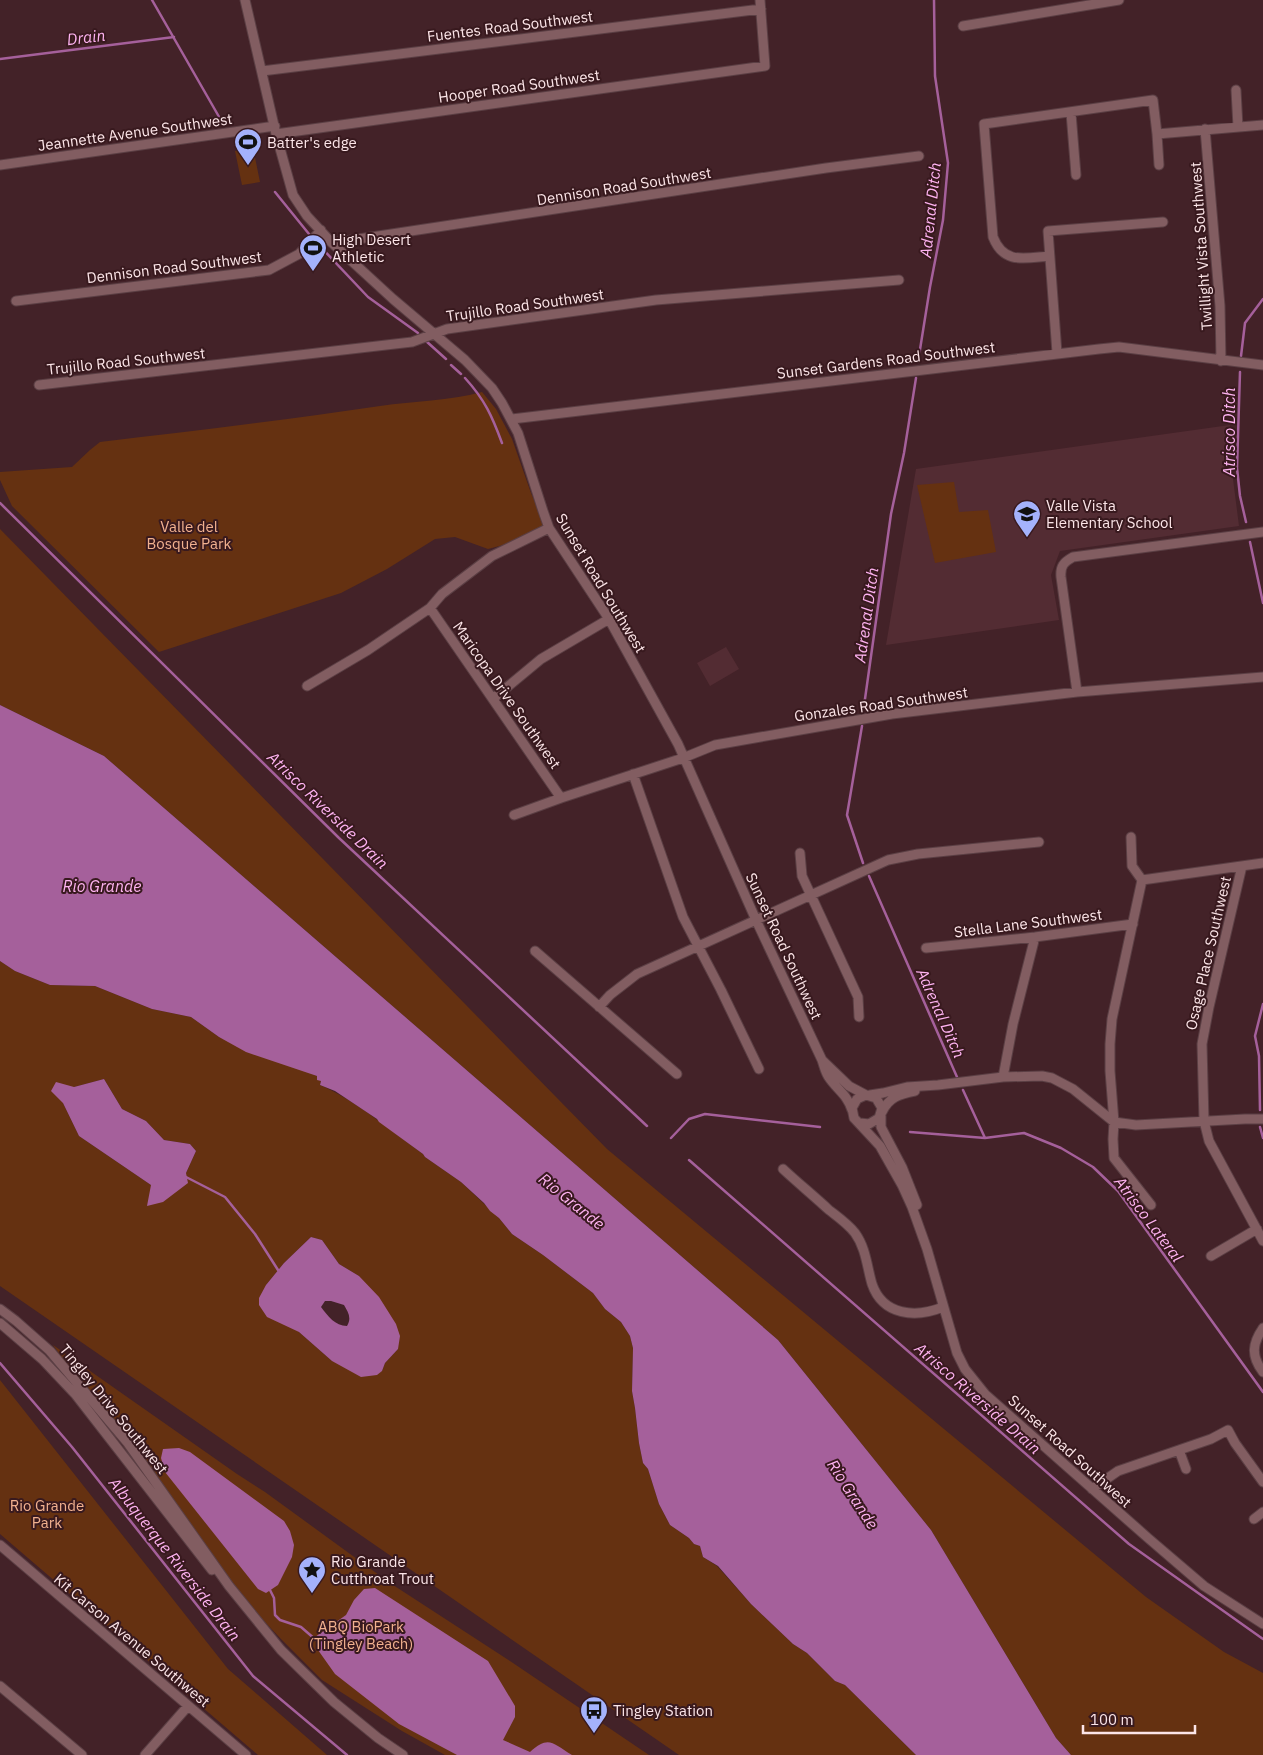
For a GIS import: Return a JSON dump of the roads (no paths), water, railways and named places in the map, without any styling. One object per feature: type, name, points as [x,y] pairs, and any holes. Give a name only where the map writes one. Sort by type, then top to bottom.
[{"type":"street","name":"Sunset Road Southwest","points":[[245,0],[275,130],[293,195],[307,216],[332,243],[479,373],[492,388],[512,419],[523,446],[549,528],[609,619],[678,744],[756,920],[822,1060],[826,1073],[834,1084],[847,1096],[852,1110]]},
{"type":"street","points":[[963,26],[1118,0]]},
{"type":"street","name":"Fuentes Road Southwest","points":[[262,71],[761,4]]},
{"type":"street","name":"Hooper Road Southwest","points":[[275,130],[765,66],[761,4]]},
{"type":"street","points":[[1236,90],[1238,126]]},
{"type":"street","points":[[1049,256],[1018,259],[1009,256],[997,246],[993,237],[984,124],[1154,100],[1159,165]]},
{"type":"street","points":[[1072,113],[1076,175]]},
{"type":"street","points":[[1157,134],[1263,125]]},
{"type":"street","name":"Twillight Vista Southwest","points":[[1206,129],[1224,361]]},
{"type":"street","name":"Jeannette Avenue Southwest","points":[[0,165],[275,130]]},
{"type":"street","name":"Dennison Road Southwest","points":[[332,243],[826,168],[919,156]]},
{"type":"street","points":[[1057,353],[1048,231],[1163,222]]},
{"type":"street","name":"Dennison Road Southwest","points":[[16,301],[269,270],[299,254],[321,230]]},
{"type":"street","name":"Trujillo Road Southwest","points":[[39,385],[412,342],[447,329],[656,300],[899,280]]},
{"type":"street","name":"Sunset Gardens Road Southwest","points":[[512,419],[1057,353],[1119,348],[1261,365]]},
{"type":"street","points":[[307,686],[368,650],[430,608],[442,594],[492,556],[549,528]]},
{"type":"street","points":[[1077,692],[1061,576],[1062,565],[1066,560],[1073,557],[1263,532]]},
{"type":"street","name":"Maricopa Drive Southwest","points":[[430,608],[494,698],[561,798]]},
{"type":"street","points":[[494,698],[542,659],[609,619]]},
{"type":"street","name":"Gonzales Road Southwest","points":[[514,815],[683,758],[715,745],[846,721],[1077,692],[1258,677]]},
{"type":"street","points":[[633,774],[683,918],[721,990],[759,1069]]},
{"type":"street","points":[[1131,838],[1132,866],[1142,880],[1111,1027],[1110,1071],[1114,1122],[1114,1158],[1151,1205]]},
{"type":"street","points":[[599,1007],[610,995],[637,974],[888,860],[1039,842]]},
{"type":"street","points":[[800,853],[801,870],[810,895],[858,997],[859,1017]]},
{"type":"street","points":[[1142,880],[1263,863]]},
{"type":"street","name":"Osage Place Southwest","points":[[1242,866],[1202,1044],[1204,1121],[1209,1141],[1263,1241]]},
{"type":"street","name":"Stella Lane Southwest","points":[[926,948],[1035,937],[1133,924]]},
{"type":"street","points":[[1003,1077],[1013,1024],[1035,937]]},
{"type":"street","points":[[536,952],[677,1074]]},
{"type":"street","name":"Sunset Road Southwest","points":[[822,1060],[842,1080],[868,1095]]},
{"type":"street","points":[[938,1085],[898,1095],[890,1100],[872,1124],[860,1123],[854,1118],[852,1110],[854,1103],[857,1099],[868,1095],[903,1087],[1029,1076],[1052,1078],[1073,1089],[1114,1122],[1136,1124],[1245,1119],[1263,1120]]},
{"type":"street","points":[[868,1095],[880,1101],[881,1114]]},
{"type":"street","name":"Sunset Road Southwest","points":[[881,1114],[881,1128],[902,1167],[916,1200],[943,1307],[957,1353],[965,1369],[985,1394],[1204,1586],[1263,1624]]},
{"type":"street","name":"Sunset Road Southwest","points":[[860,1123],[880,1146],[902,1185],[927,1249]]},
{"type":"street","points":[[783,1169],[854,1233],[863,1248],[875,1291],[884,1302],[898,1311],[912,1314],[943,1307]]},
{"type":"street","points":[[1211,1256],[1257,1229]]},
{"type":"street","name":"Tingley Drive Southwest","points":[[0,1309],[50,1351],[127,1442],[229,1586],[281,1650],[352,1718],[404,1755]]},
{"type":"street","name":"Tingley Drive Southwest","points":[[0,1323],[42,1359],[76,1395],[215,1574],[229,1586]]},
{"type":"street","points":[[1263,1328],[1256,1339],[1255,1352],[1257,1364],[1263,1372]]},
{"type":"street","points":[[1092,1488],[1118,1470],[1211,1439],[1228,1430],[1263,1482]]},
{"type":"street","points":[[1179,1450],[1186,1469]]},
{"type":"street","points":[[1254,1519],[1263,1512]]},
{"type":"street","name":"Kit Carson Avenue Southwest","points":[[0,1546],[246,1755]]},
{"type":"street","points":[[0,1686],[82,1755]]},
{"type":"street","points":[[145,1755],[188,1706]]},
{"type":"water","name":"Rio Grande","points":[[0,705],[104,756],[778,1340],[931,1530],[1056,1738],[1071,1755],[916,1755],[845,1685],[835,1681],[807,1653],[793,1644],[751,1604],[718,1566],[703,1557],[700,1546],[694,1544],[689,1538],[670,1525],[659,1504],[648,1469],[643,1463],[632,1391],[633,1348],[630,1336],[621,1322],[605,1309],[593,1293],[512,1234],[499,1218],[461,1182],[425,1157],[377,1119],[335,1091],[320,1085],[321,1081],[317,1080],[317,1076],[246,1052],[219,1037],[191,1017],[152,1009],[95,986],[50,985],[15,971],[0,961]]},
{"type":"water","points":[[104,1079],[122,1109],[146,1121],[164,1140],[190,1144],[196,1151],[186,1173],[188,1183],[163,1202],[147,1206],[151,1185],[79,1136],[63,1103],[51,1091],[56,1082],[74,1087]]},
{"type":"water","points":[[311,1237],[322,1240],[339,1264],[359,1276],[379,1297],[396,1324],[400,1336],[398,1349],[385,1363],[382,1371],[377,1375],[361,1377],[332,1361],[299,1332],[267,1317],[259,1305],[259,1298],[266,1285],[284,1263]],"holes":[[[325,1301],[344,1305],[349,1318],[347,1326],[335,1322],[321,1307]]]},
{"type":"water","points":[[179,1448],[190,1452],[284,1521],[290,1531],[294,1545],[292,1557],[278,1585],[266,1593],[258,1589],[165,1472],[161,1458],[163,1449]]},
{"type":"water","points":[[375,1588],[488,1661],[515,1706],[515,1717],[503,1740],[530,1752],[546,1742],[551,1743],[572,1755],[457,1755],[399,1724],[335,1674],[318,1650],[315,1637],[346,1615],[354,1600],[364,1589]]},
{"type":"waterway","name":"Atrisco Lateral","points":[[152,0],[222,122]]},
{"type":"waterway","name":"Adrenal Ditch","points":[[918,362],[943,220],[948,163],[935,76],[934,0]]},
{"type":"waterway","name":"Drain","points":[[0,59],[174,37]]},
{"type":"waterway","name":"Atrisco Lateral","points":[[275,192],[309,234]]},
{"type":"waterway","name":"Atrisco Lateral","points":[[317,243],[368,297],[418,333]]},
{"type":"waterway","name":"Atrisco Ditch","points":[[1241,356],[1245,323],[1263,299]]},
{"type":"waterway","name":"Atrisco Lateral","points":[[426,341],[446,359]]},
{"type":"waterway","name":"Atrisco Lateral","points":[[451,365],[461,374]]},
{"type":"waterway","name":"Atrisco Ditch","points":[[1240,372],[1237,468],[1240,496],[1246,522]]},
{"type":"waterway","name":"Atrisco Lateral","points":[[465,378],[487,409],[502,443]]},
{"type":"waterway","name":"Adrenal Ditch","points":[[864,706],[891,514],[904,453],[916,378]]},
{"type":"waterway","name":"Atrisco Riverside Drain","points":[[0,503],[339,838],[647,1126]]},
{"type":"waterway","name":"Atrisco Ditch","points":[[1250,542],[1263,603]]},
{"type":"waterway","name":"Adrenal Ditch","points":[[862,726],[847,815],[863,863]]},
{"type":"waterway","name":"Adrenal Ditch","points":[[869,876],[957,1077]]},
{"type":"waterway","name":"Atrisco Ditch","points":[[1260,1110],[1259,1056],[1255,1036],[1263,1004]]},
{"type":"waterway","name":"Adrenal Ditch","points":[[963,1090],[985,1138]]},
{"type":"waterway","points":[[671,1138],[689,1119],[705,1114],[820,1127]]},
{"type":"waterway","name":"Atrisco Ditch","points":[[1260,1127],[1263,1138]]},
{"type":"waterway","name":"Atrisco Lateral","points":[[910,1132],[985,1138],[1024,1133],[1061,1148],[1093,1167],[1118,1191],[1263,1392]]},
{"type":"waterway","name":"Atrisco Riverside Drain","points":[[689,1160],[1129,1544],[1263,1639]]},
{"type":"waterway","points":[[186,1177],[225,1197],[255,1234],[278,1270]]},
{"type":"waterway","name":"Albuquerque Riverside Drain","points":[[0,1363],[72,1447],[253,1676],[347,1755]]},
{"type":"waterway","points":[[270,1590],[274,1598],[275,1615],[280,1620],[301,1627],[316,1640]]},
{"type":"place","name":"Batter's edge","points":[[248,166]]},
{"type":"place","name":"High Desert Athletic","points":[[313,272]]},
{"type":"place","name":"Valle Vista Elementary School","points":[[1027,538]]},
{"type":"place","name":"Rio Grande Cutthroat Trout","points":[[312,1594]]},
{"type":"place","name":"Tingley Station","points":[[594,1734]]},
{"type":"park label","name":"Valle del Bosque Park","points":[[189,534]]},
{"type":"park label","name":"Rio Grande Park","points":[[47,1514]]},
{"type":"park label","name":"ABQ BioPark (Tingley Beach)","points":[[361,1634]]}]
